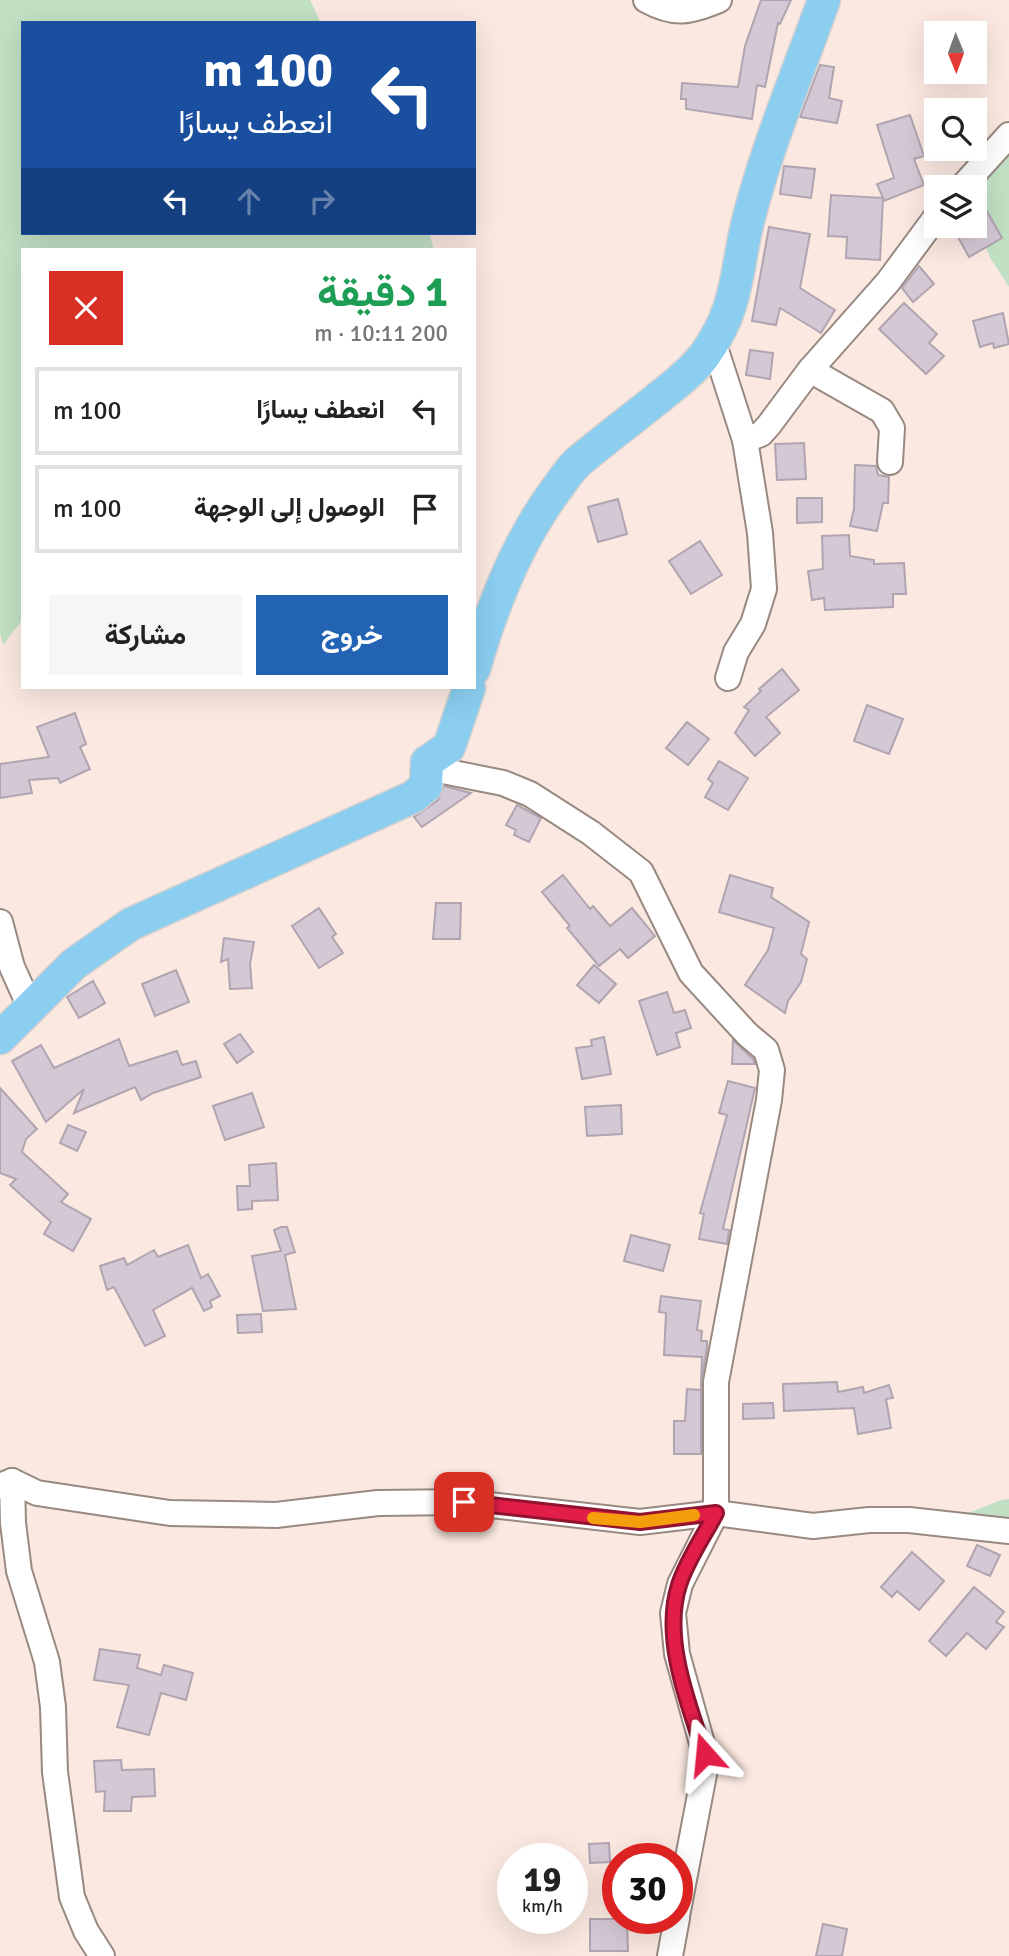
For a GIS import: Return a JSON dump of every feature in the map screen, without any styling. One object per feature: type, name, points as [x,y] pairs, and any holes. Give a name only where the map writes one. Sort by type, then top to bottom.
[{"type":"main road","points":[[476,662],[488,620],[506,576],[550,498],[575,465],[681,381],[703,357],[713,341],[736,293],[751,211],[824,0]]},
{"type":"main road","points":[[0,1038],[74,964],[131,924],[413,797],[426,786],[427,762],[449,747],[469,689]]},
{"type":"street","points":[[646,0],[660,8],[676,11],[693,11],[719,0]]},
{"type":"street","points":[[973,175],[1009,135]]},
{"type":"street","points":[[745,440],[761,434],[769,425],[810,370],[888,282],[924,233]]},
{"type":"street","points":[[713,341],[745,440],[760,533],[764,589],[753,624],[736,652],[728,678]]},
{"type":"street","points":[[810,370],[882,411],[892,428],[890,462]]},
{"type":"street","points":[[427,762],[443,771],[503,783],[530,794],[591,833],[641,872],[691,973],[747,1034],[766,1050],[772,1070],[769,1100],[716,1382],[716,1513],[680,1584],[673,1613],[677,1654],[705,1754],[705,1769],[691,1843]]},
{"type":"street","points":[[0,922],[12,967],[30,1007]]},
{"type":"street","points":[[102,1956],[86,1931],[72,1897],[55,1772],[53,1707],[47,1661],[19,1571],[6,1483],[37,1493],[170,1513],[276,1515],[378,1503],[464,1502],[640,1522],[716,1513],[813,1526],[869,1520],[909,1520],[1009,1531]]},
{"type":"street","points":[[670,1956],[674,1934]]},
{"type":"green space","points":[[0,0],[310,0],[320,21],[21,21],[21,235],[430,235],[433,248],[21,248],[21,622],[3,645],[0,633]]},
{"type":"green space","points":[[1009,155],[1009,287],[982,238],[987,238],[987,180]]},
{"type":"green space","points":[[1009,1499],[1009,1524],[923,1512],[971,1512]]},
{"type":"building","points":[[761,0],[791,0],[780,24],[778,23],[765,87],[757,85],[752,119],[686,109],[686,99],[681,99],[682,83],[738,87],[745,46]]},
{"type":"building","points":[[820,65],[834,67],[829,98],[842,101],[837,123],[800,117]]},
{"type":"building","points":[[910,115],[924,156],[914,159],[924,185],[884,201],[877,184],[894,178],[877,125]]},
{"type":"building","points":[[784,166],[815,169],[811,198],[780,194]]},
{"type":"building","points":[[831,195],[883,198],[880,260],[846,258],[847,237],[828,236]]},
{"type":"building","points":[[987,211],[1002,238],[969,257],[959,238],[987,238]]},
{"type":"building","points":[[769,227],[810,234],[800,288],[835,310],[821,333],[780,308],[776,325],[752,321]]},
{"type":"building","points":[[919,266],[934,284],[913,302],[902,288]]},
{"type":"building","points":[[904,303],[937,334],[929,343],[944,356],[926,374],[879,329]]},
{"type":"building","points":[[1003,313],[1009,344],[994,348],[993,343],[980,347],[973,321]]},
{"type":"building","points":[[750,350],[773,353],[770,379],[746,375]]},
{"type":"building","points":[[804,443],[806,479],[777,480],[775,444]]},
{"type":"building","points":[[855,465],[876,466],[878,475],[889,477],[888,503],[883,503],[877,531],[850,526],[854,509]]},
{"type":"building","points":[[797,498],[822,498],[822,522],[797,523]]},
{"type":"building","points":[[618,499],[627,534],[598,542],[588,507]]},
{"type":"building","points":[[849,535],[850,556],[874,560],[874,564],[904,563],[906,594],[893,594],[893,607],[825,610],[824,598],[812,600],[808,571],[823,569],[822,536]]},
{"type":"building","points":[[700,541],[722,575],[691,594],[669,561]]},
{"type":"building","points":[[782,669],[799,690],[766,717],[780,733],[755,756],[735,733],[749,710],[744,707],[761,691],[759,689]]},
{"type":"building","points":[[867,705],[903,719],[889,754],[854,741]]},
{"type":"building","points":[[75,713],[86,744],[80,747],[90,769],[60,783],[58,778],[29,780],[32,793],[0,798],[0,764],[49,757],[37,727]]},
{"type":"building","points":[[687,722],[709,739],[688,765],[666,748]]},
{"type":"building","points":[[719,761],[748,778],[728,810],[705,797],[713,783],[708,779]]},
{"type":"building","points":[[444,786],[471,793],[422,827],[414,817],[438,800]]},
{"type":"building","points":[[517,805],[541,818],[529,842],[514,835],[516,830],[506,825]]},
{"type":"building","points":[[563,875],[590,909],[593,906],[610,926],[632,908],[655,936],[628,958],[620,949],[599,966],[567,928],[570,926],[542,892]]},
{"type":"building","points":[[730,875],[773,888],[771,897],[809,922],[801,954],[807,959],[801,982],[788,1001],[785,1013],[745,985],[768,950],[774,928],[719,912]]},
{"type":"building","points":[[436,903],[461,903],[460,939],[433,939]]},
{"type":"building","points":[[319,908],[336,934],[332,937],[343,953],[319,968],[292,926]]},
{"type":"building","points":[[224,938],[254,942],[250,964],[252,988],[230,989],[228,959],[221,962]]},
{"type":"building","points":[[594,965],[616,984],[599,1003],[577,985]]},
{"type":"building","points":[[176,970],[189,1002],[155,1016],[142,984]]},
{"type":"building","points":[[93,981],[105,1003],[79,1018],[67,997]]},
{"type":"building","points":[[667,992],[674,1013],[685,1010],[691,1028],[676,1033],[680,1047],[657,1055],[639,1001]]},
{"type":"building","points":[[240,1034],[253,1052],[237,1063],[224,1044]]},
{"type":"building","points":[[604,1037],[611,1074],[582,1079],[576,1048],[592,1046],[591,1040]]},
{"type":"building","points":[[119,1039],[129,1066],[177,1051],[182,1065],[196,1061],[201,1077],[153,1093],[141,1100],[135,1087],[74,1113],[84,1089],[46,1122],[12,1061],[41,1045],[54,1068]]},
{"type":"building","points":[[733,1040],[753,1059],[755,1064],[732,1064]]},
{"type":"building","points":[[728,1081],[755,1088],[723,1229],[729,1230],[727,1244],[699,1239],[704,1214],[700,1213],[727,1115],[719,1113]]},
{"type":"building","points":[[0,1088],[37,1129],[26,1139],[22,1152],[68,1194],[61,1202],[91,1219],[73,1251],[44,1234],[51,1222],[10,1185],[16,1179],[0,1173]]},
{"type":"building","points":[[252,1093],[264,1127],[225,1140],[213,1106]]},
{"type":"building","points":[[621,1105],[622,1134],[587,1136],[585,1107]]},
{"type":"building","points":[[68,1125],[86,1132],[77,1151],[60,1143]]},
{"type":"building","points":[[276,1163],[278,1200],[252,1201],[252,1209],[238,1210],[237,1186],[250,1186],[249,1165]]},
{"type":"building","points":[[287,1227],[295,1252],[285,1255],[296,1309],[263,1311],[252,1256],[281,1251],[274,1230]]},
{"type":"building","points":[[631,1235],[670,1245],[663,1271],[624,1261]]},
{"type":"building","points":[[188,1245],[201,1278],[208,1274],[220,1296],[210,1301],[212,1307],[204,1311],[192,1288],[153,1310],[165,1336],[145,1346],[114,1287],[107,1290],[100,1266],[124,1258],[127,1265],[154,1250],[158,1257]]},
{"type":"building","points":[[661,1296],[701,1301],[697,1330],[702,1331],[701,1341],[707,1341],[707,1348],[701,1382],[702,1357],[664,1355],[666,1313],[659,1312]]},
{"type":"building","points":[[261,1314],[262,1332],[238,1333],[237,1315]]},
{"type":"building","points":[[837,1382],[838,1392],[863,1387],[864,1393],[889,1385],[893,1398],[886,1399],[891,1428],[858,1434],[854,1408],[784,1411],[783,1384]]},
{"type":"building","points":[[687,1389],[701,1390],[701,1454],[674,1454],[674,1421],[685,1421]]},
{"type":"building","points":[[773,1403],[774,1418],[743,1419],[743,1404]]},
{"type":"building","points":[[977,1545],[1000,1555],[990,1576],[967,1566]]},
{"type":"building","points":[[912,1552],[944,1581],[919,1610],[897,1591],[892,1597],[881,1587]]},
{"type":"building","points":[[974,1587],[1004,1612],[996,1622],[1004,1627],[986,1649],[967,1633],[946,1656],[929,1641]]},
{"type":"building","points":[[100,1649],[140,1655],[137,1668],[161,1675],[164,1665],[193,1673],[186,1700],[161,1693],[149,1735],[117,1727],[129,1685],[94,1680]]},
{"type":"building","points":[[121,1760],[122,1770],[154,1769],[155,1796],[132,1797],[131,1811],[104,1811],[105,1791],[96,1792],[94,1761]]},
{"type":"building","points":[[602,1843],[602,1862],[590,1863],[589,1844]]},
{"type":"building","points":[[590,1919],[602,1919],[602,1934],[627,1934],[628,1951],[590,1951]]},
{"type":"building","points":[[823,1924],[847,1929],[842,1956],[816,1956]]},
{"type":"slow traffic","points":[[593,1518],[640,1522],[694,1515]]},
{"type":"route","points":[[464,1502],[640,1522],[716,1513],[680,1584],[673,1613],[677,1654],[695,1727],[705,1754]]}]
